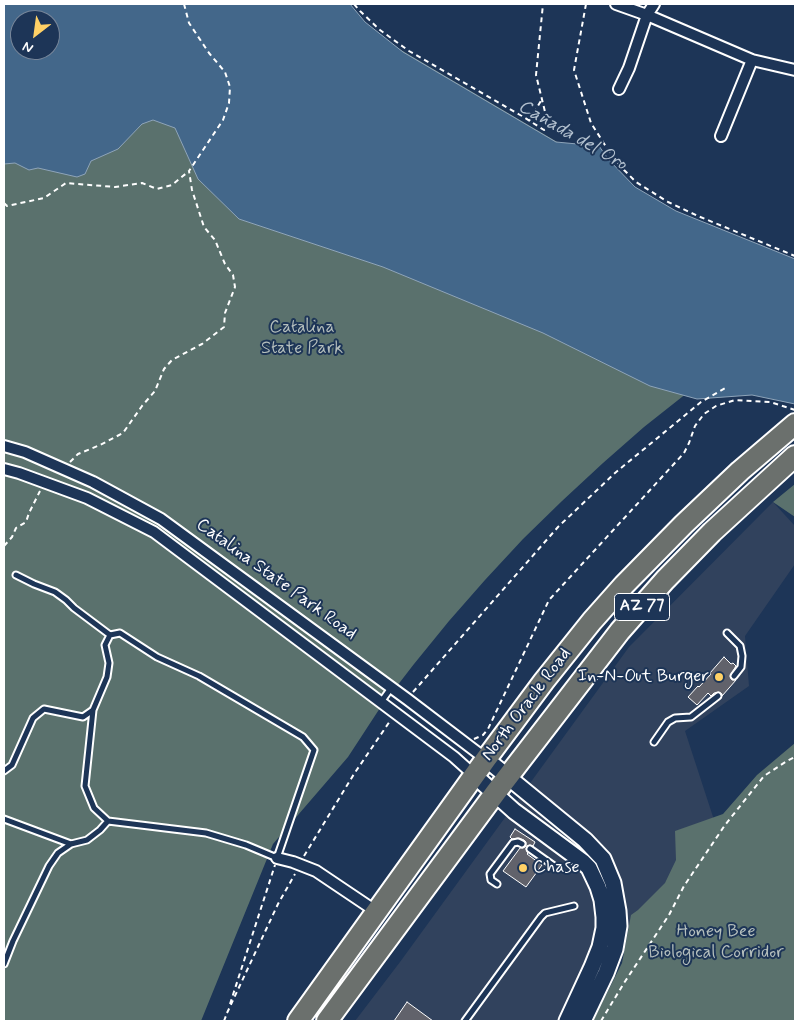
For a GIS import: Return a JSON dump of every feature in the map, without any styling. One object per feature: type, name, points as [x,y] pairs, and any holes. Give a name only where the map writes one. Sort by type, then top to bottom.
[{"type":"highway","name":"North Oracle Road","points":[[298,1021],[474,775],[592,621],[624,585],[684,524],[740,471],[795,424]]},
{"type":"highway","name":"North Oracle Road","points":[[327,1021],[495,794],[614,638],[665,580],[712,532],[795,456]]},
{"type":"street","points":[[616,4],[647,15],[752,60],[795,70]]},
{"type":"street","points":[[619,89],[629,68],[647,15],[654,4]]},
{"type":"street","points":[[721,136],[752,60]]},
{"type":"street","name":"Catalina State Park Road","points":[[4,446],[25,452],[93,482],[160,519],[407,699],[486,759],[585,840],[603,860],[613,883],[618,912],[618,938],[612,960],[583,1021]]},
{"type":"street","name":"Catalina State Park Road","points":[[4,469],[87,498],[154,532],[454,757],[474,775]]},
{"type":"street","points":[[474,775],[514,811],[583,862],[589,868],[598,887],[604,917],[604,928],[600,946],[592,968],[567,1021]]},
{"type":"street","points":[[277,858],[316,871],[377,912]]},
{"type":"lane","points":[[16,574],[34,584],[55,592],[110,635],[120,633],[157,657],[199,676],[304,738],[314,750],[277,858],[246,845],[206,833],[108,821],[94,808],[85,786],[92,710],[107,677],[109,663],[105,645],[110,635]]},
{"type":"lane","points":[[727,633],[740,646],[742,656],[741,668],[734,676]]},
{"type":"lane","points":[[381,702],[392,688]]},
{"type":"lane","points":[[654,742],[668,722],[675,718],[691,717],[718,696]]},
{"type":"lane","points":[[4,771],[12,765],[33,718],[44,709],[83,717],[92,710]]},
{"type":"lane","points":[[4,819],[71,844]]},
{"type":"lane","points":[[4,964],[12,941],[49,866],[58,853],[71,844],[86,840],[100,830],[108,821]]},
{"type":"lane","points":[[498,884],[491,880],[490,874],[513,843],[518,842],[522,844]]},
{"type":"lane","points":[[530,849],[554,866]]},
{"type":"lane","points":[[464,1021],[541,917],[545,913],[574,906]]},
{"type":"path","points":[[4,203],[7,206],[44,198],[66,183],[115,187],[142,183],[157,189],[172,186],[189,171],[223,120],[229,103],[230,88],[224,72],[189,23],[184,4]]},
{"type":"path","points":[[354,4],[380,30],[409,51],[544,130],[549,128],[536,75],[543,4]]},
{"type":"path","points":[[586,4],[574,70],[592,123],[610,153],[622,168],[636,182],[668,202],[795,256]]},
{"type":"path","points":[[529,120],[542,99]]},
{"type":"path","points":[[63,469],[78,454],[123,434],[155,391],[164,369],[172,360],[202,344],[224,327],[225,313],[236,287],[233,275],[225,264],[215,240],[204,227],[192,190],[189,171]]},
{"type":"path","points":[[407,699],[558,527],[615,473],[701,402],[727,387]]},
{"type":"path","points":[[469,746],[475,738],[483,735],[488,729],[549,600],[684,453],[696,426],[704,414],[716,406],[735,400],[770,402],[795,410]]},
{"type":"path","points":[[4,546],[12,537],[16,528],[26,522],[42,487],[47,483]]},
{"type":"path","points":[[601,1021],[669,915],[684,886],[725,825],[764,776],[795,756]]},
{"type":"path","points":[[224,1021],[277,858]]},
{"type":"shaded area","points":[[4,4],[350,4],[365,22],[403,52],[556,142],[599,146],[609,160],[635,187],[676,211],[795,259],[795,404],[752,395],[697,399],[650,386],[543,333],[383,267],[239,219],[198,179],[175,128],[153,120],[142,124],[118,149],[91,161],[85,174],[77,177],[38,168],[29,170],[15,163],[4,164]]},
{"type":"shaded area","points":[[773,502],[795,526],[795,564],[745,636],[749,686],[685,731],[716,826],[563,1021],[355,1021],[629,647]]},
{"type":"green space","name":"Catalina State Park","points":[[4,4],[323,4],[795,282],[687,393],[603,463],[523,539],[449,621],[414,664],[380,708],[348,757],[273,844],[201,1021],[4,1021]]},
{"type":"green space","points":[[795,484],[795,517],[773,502]]},
{"type":"green space","name":"Honey Bee Biological Corridor","points":[[795,743],[795,1021],[593,1021],[622,963],[631,915],[665,883],[676,860],[675,831],[723,814],[757,775]]},
{"type":"building","name":"In-N-Out Burger","points":[[724,657],[736,666],[730,676],[732,680],[736,680],[722,696],[719,692],[711,696],[708,693],[697,705],[688,697],[711,674]]},
{"type":"building","name":"Chase","points":[[515,829],[535,842],[533,846],[527,846],[527,854],[542,865],[526,887],[503,871],[520,848],[526,846],[524,840],[519,838],[512,839],[510,837]]},
{"type":"building","points":[[407,1002],[433,1021],[394,1021]]},
{"type":"place","name":"In-N-Out Burger","points":[[719,677]]},
{"type":"place","name":"Chase","points":[[523,868]]},
{"type":"water label","name":"Cañada del Oro","points":[[572,136]]}]
